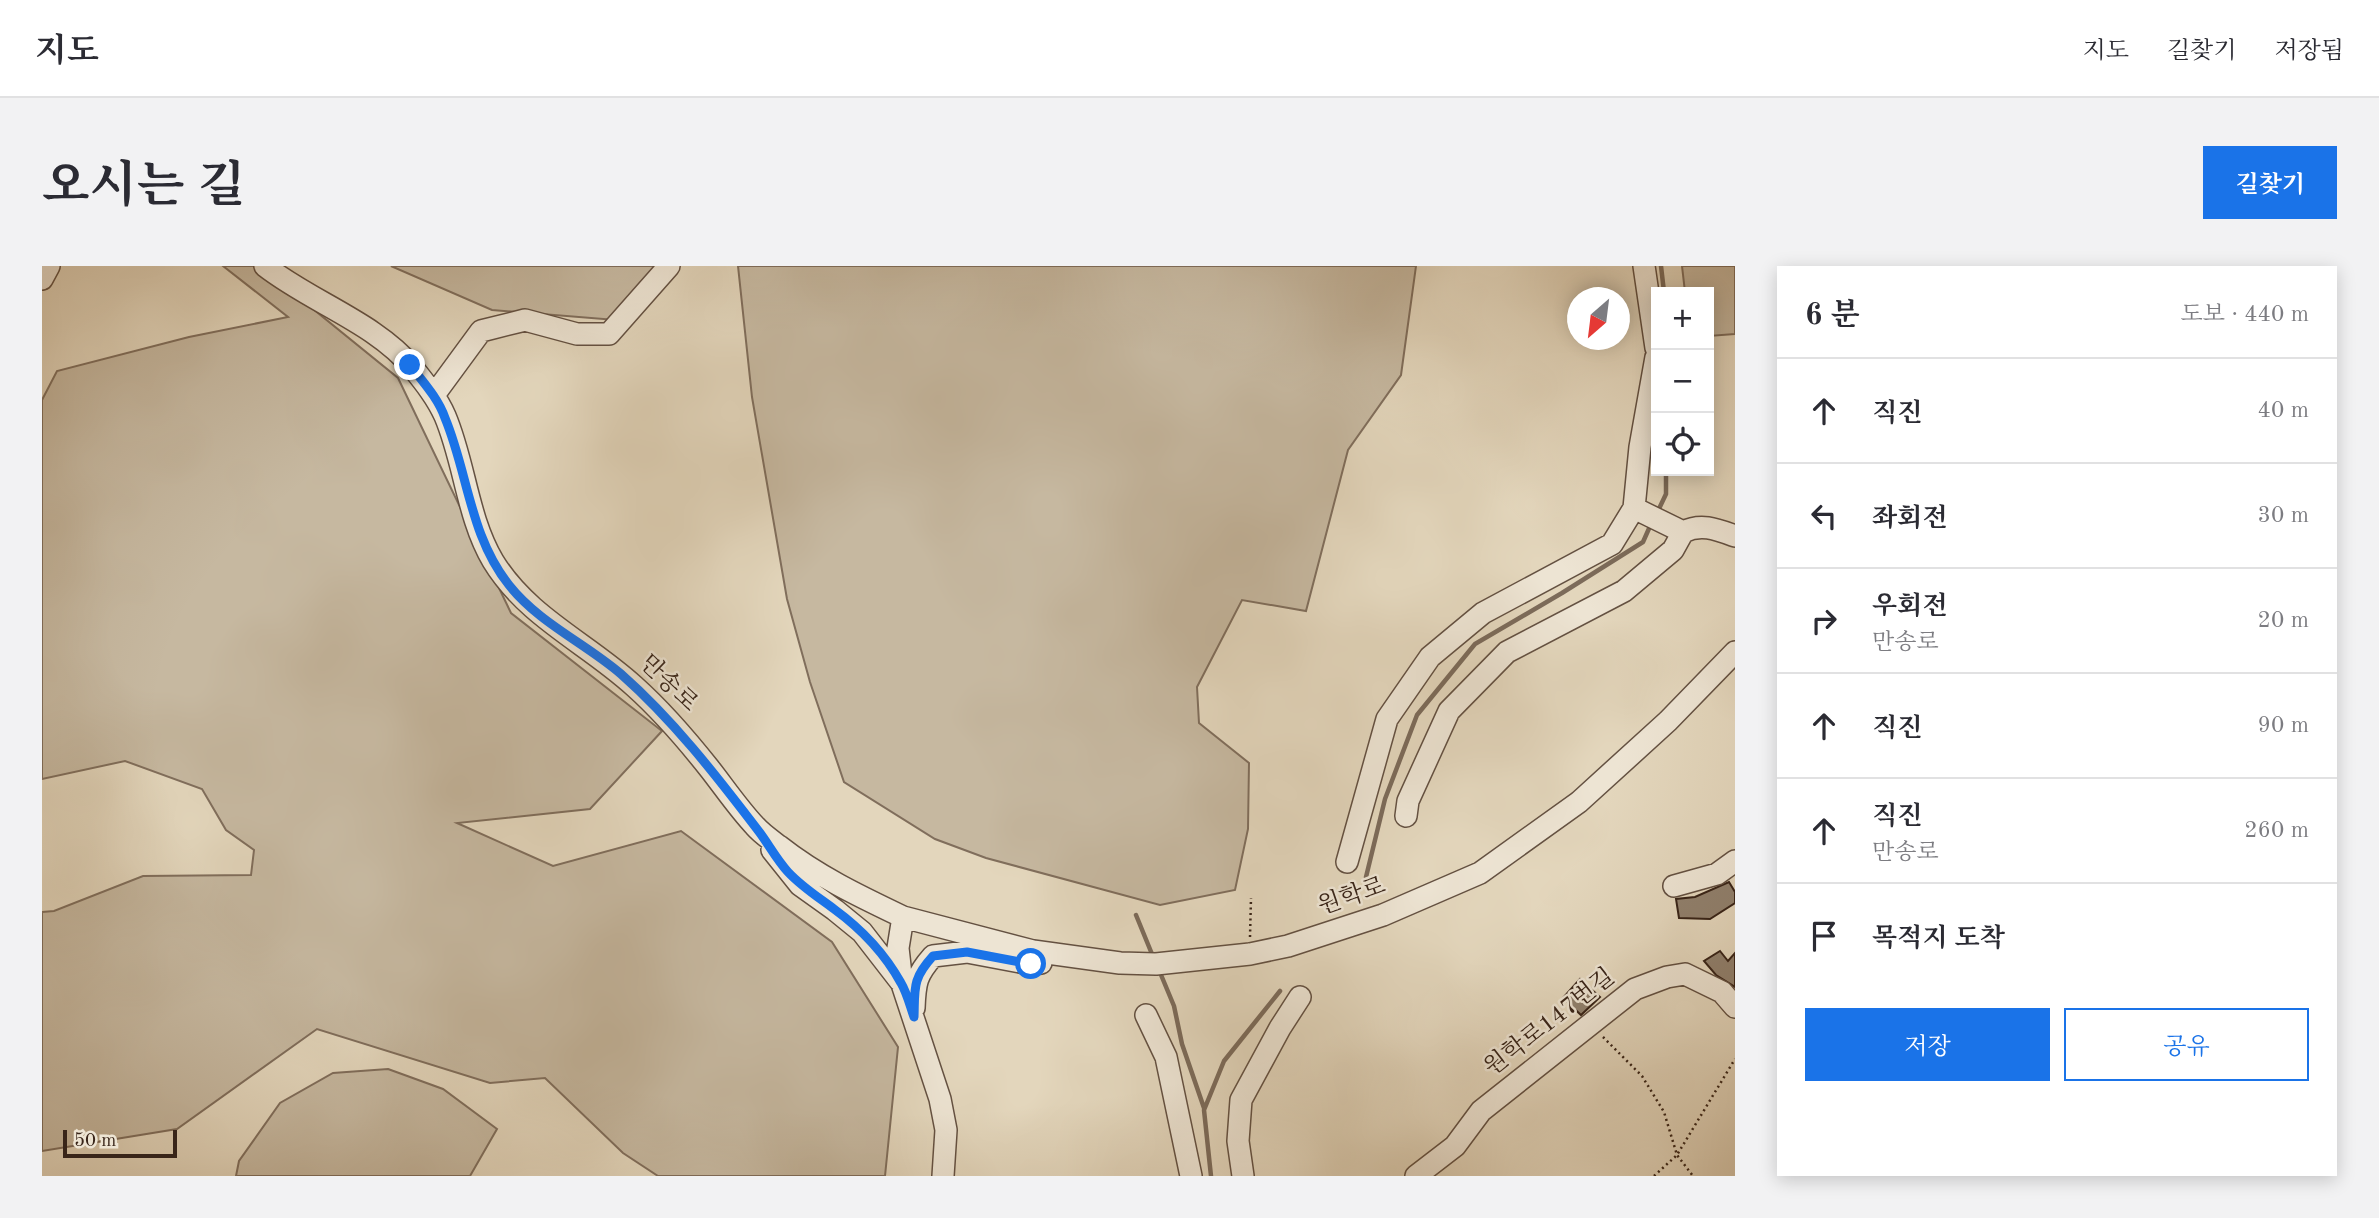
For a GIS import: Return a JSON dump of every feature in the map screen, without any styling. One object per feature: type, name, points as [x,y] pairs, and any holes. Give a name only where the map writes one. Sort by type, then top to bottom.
[{"type":"street","points":[[42,279],[49,266]]},
{"type":"street","name":"만송로","points":[[265,266],[299,290],[381,339],[410,365],[434,395],[445,417],[478,530],[491,559],[509,586],[545,618],[618,671],[655,705],[682,734],[756,828],[821,876],[903,916]]},
{"type":"street","points":[[434,395],[481,331],[525,320],[577,334],[609,334],[669,266]]},
{"type":"street","points":[[1644,266],[1651,314]]},
{"type":"street","points":[[1347,862],[1387,719],[1430,657],[1483,613],[1612,544],[1639,511],[1640,447],[1651,385]]},
{"type":"street","points":[[1639,511],[1677,529],[1710,527],[1735,536]]},
{"type":"street","points":[[1406,816],[1408,801],[1448,711],[1507,652],[1624,591],[1673,550],[1677,529]]},
{"type":"street","name":"원학로","points":[[903,916],[1033,951],[1120,963],[1199,961],[1288,946],[1383,915],[1480,873],[1579,802],[1668,721],[1735,652]]},
{"type":"street","points":[[756,828],[793,877],[862,932],[887,961],[902,984],[931,1066],[946,1130],[943,1176]]},
{"type":"street","points":[[1674,886],[1717,874],[1735,860]]},
{"type":"street","points":[[902,984],[898,948],[903,916]]},
{"type":"street","points":[[914,1017],[915,984],[920,970],[933,956],[967,952],[1031,964],[1089,959]]},
{"type":"street","name":"원학로147번길","points":[[1416,1176],[1455,1146],[1480,1111],[1635,989],[1667,977],[1685,974],[1722,992],[1735,1007]]},
{"type":"street","points":[[1243,1176],[1238,1141],[1241,1100],[1300,997]]},
{"type":"street","points":[[1146,1015],[1166,1057],[1191,1176]]},
{"type":"path","points":[[1250,954],[1251,898]]},
{"type":"path","points":[[1588,1026],[1614,1045],[1642,1076],[1664,1112],[1677,1155],[1693,1176]]},
{"type":"path","points":[[1654,1176],[1677,1155],[1735,1059]]},
{"type":"shaded area","points":[[223,266],[260,266],[398,378],[511,613],[662,731],[590,809],[457,823],[553,866],[681,831],[832,942],[898,1047],[885,1176],[658,1176],[623,1153],[545,1078],[490,1083],[317,1029],[177,1129],[42,1151],[42,912],[54,911],[143,876],[251,875],[254,850],[226,830],[202,789],[125,761],[42,779],[42,400],[57,371],[189,337],[288,317]]},
{"type":"shaded area","points":[[391,266],[665,266],[628,321],[492,310]]},
{"type":"shaded area","points":[[738,266],[1416,266],[1401,375],[1348,450],[1306,611],[1242,600],[1197,687],[1199,723],[1249,763],[1248,829],[1235,890],[1160,905],[986,858],[935,839],[844,782],[810,682],[787,599],[752,397]]},
{"type":"shaded area","points":[[1682,266],[1735,266],[1735,334],[1714,336],[1714,287],[1684,287]]},
{"type":"shaded area","points":[[388,1069],[443,1089],[497,1129],[470,1176],[236,1176],[239,1161],[280,1103],[333,1073]]},
{"type":"building","points":[[1729,882],[1735,892],[1735,903],[1710,919],[1679,918],[1676,899],[1695,897]]},
{"type":"building","points":[[1720,951],[1728,961],[1735,953],[1735,987],[1716,975],[1704,961]]},
{"type":"building","points":[[1580,979],[1600,997],[1581,1015],[1563,998]]},
{"type":"waterway","points":[[1661,266],[1663,287]]},
{"type":"waterway","points":[[1657,513],[1666,494],[1666,476]]},
{"type":"waterway","points":[[1366,877],[1385,799],[1417,715],[1475,644],[1643,542],[1651,524]]},
{"type":"waterway","points":[[1136,915],[1154,959]]},
{"type":"waterway","points":[[1159,970],[1174,1006],[1182,1044],[1204,1108]]},
{"type":"waterway","points":[[1211,1176],[1204,1110],[1224,1061],[1280,991]]},
{"type":"route","points":[[410,365],[434,395],[445,417],[478,530],[491,559],[509,586],[554,626],[618,671],[655,705],[710,769],[786,870],[800,885],[862,932],[887,961],[902,984],[914,1017],[915,984],[920,970],[933,956],[967,952],[1031,964]]}]
